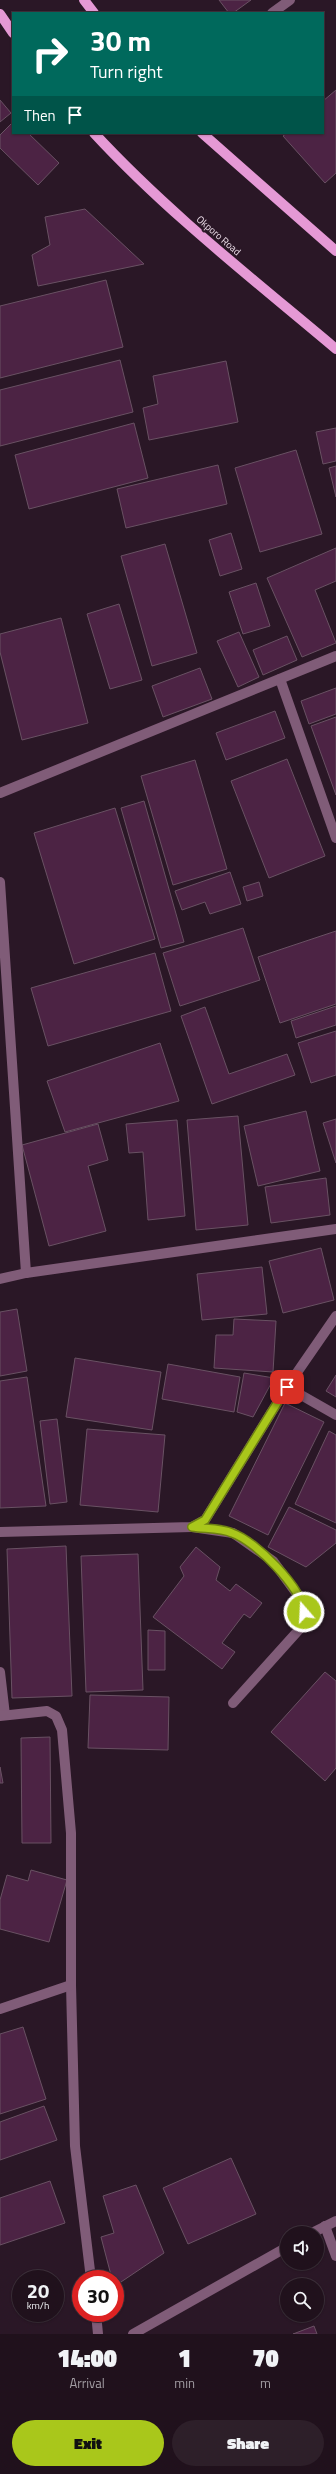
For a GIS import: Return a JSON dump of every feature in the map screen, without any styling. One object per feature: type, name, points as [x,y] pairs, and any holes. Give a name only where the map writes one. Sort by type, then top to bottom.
[{"type":"main road","points":[[84,0],[93,12]]},
{"type":"main road","points":[[0,14],[12,32]]},
{"type":"main road","name":"Okporo Road","points":[[95,134],[126,168],[203,238],[336,349]]},
{"type":"main road","points":[[203,134],[336,250]]},
{"type":"street","points":[[273,12],[290,0]]},
{"type":"street","points":[[0,793],[336,656]]},
{"type":"street","points":[[280,679],[336,838]]},
{"type":"street","points":[[0,882],[26,1273]]},
{"type":"street","points":[[0,1279],[26,1273],[336,1229]]},
{"type":"street","points":[[192,1527],[205,1520],[287,1387],[336,1316]]},
{"type":"street","points":[[287,1387],[336,1415]]},
{"type":"street","points":[[0,1532],[192,1527],[232,1533],[273,1561],[303,1602],[305,1623],[233,1703]]},
{"type":"street","points":[[0,1672],[2,1715],[47,1711],[56,1716],[62,1730],[72,1833],[71,1985],[75,2146],[90,2270]]},
{"type":"street","points":[[0,2009],[71,1985]]},
{"type":"street","points":[[336,2221],[325,2226],[336,2256]]},
{"type":"street","points":[[133,2334],[280,2251]]},
{"type":"street","points":[[97,2322],[98,2334]]},
{"type":"building","points":[[219,0],[251,0],[234,12],[228,12]]},
{"type":"building","points":[[336,90],[336,173],[325,183],[283,136],[286,134],[324,134],[324,100]]},
{"type":"building","points":[[0,100],[11,113],[0,122]]},
{"type":"building","points":[[12,123],[12,134],[29,134],[59,163],[38,185],[0,148],[0,135]]},
{"type":"building","points":[[85,209],[144,264],[38,286],[32,255],[50,245],[45,217]]},
{"type":"building","points":[[106,280],[123,347],[0,378],[0,306]]},
{"type":"building","points":[[120,360],[133,412],[0,446],[0,390]]},
{"type":"building","points":[[226,361],[238,422],[149,440],[143,408],[158,404],[153,376]]},
{"type":"building","points":[[134,423],[148,478],[29,509],[15,455]]},
{"type":"building","points":[[336,428],[336,461],[323,464],[316,432]]},
{"type":"building","points":[[296,450],[322,534],[260,552],[235,468]]},
{"type":"building","points":[[218,465],[227,504],[126,528],[117,489]]},
{"type":"building","points":[[336,466],[336,497],[329,468]]},
{"type":"building","points":[[231,533],[242,569],[220,576],[209,540]]},
{"type":"building","points":[[165,544],[197,653],[152,666],[121,556]]},
{"type":"building","points":[[336,548],[336,581],[315,590],[336,643],[302,657],[267,578]]},
{"type":"building","points":[[256,583],[270,626],[243,634],[229,592]]},
{"type":"building","points":[[119,604],[142,680],[110,689],[87,614]]},
{"type":"building","points":[[61,618],[88,723],[22,740],[0,652],[0,634]]},
{"type":"building","points":[[239,632],[259,677],[238,687],[217,641]]},
{"type":"building","points":[[287,636],[297,660],[263,675],[253,650]]},
{"type":"building","points":[[200,668],[212,699],[163,717],[152,686]]},
{"type":"building","points":[[336,688],[336,714],[309,724],[301,701]]},
{"type":"building","points":[[275,711],[285,738],[226,760],[216,733]]},
{"type":"building","points":[[336,717],[336,795],[311,726]]},
{"type":"building","points":[[287,759],[325,856],[269,878],[231,781]]},
{"type":"building","points":[[195,760],[227,869],[173,885],[141,776]]},
{"type":"building","points":[[144,801],[184,942],[161,948],[121,808]]},
{"type":"building","points":[[115,808],[155,939],[74,964],[34,833]]},
{"type":"building","points":[[230,872],[241,904],[210,914],[205,902],[182,910],[175,891]]},
{"type":"building","points":[[259,882],[263,896],[247,901],[243,887]]},
{"type":"building","points":[[243,928],[260,980],[180,1006],[163,953]]},
{"type":"building","points":[[336,931],[336,1004],[280,1023],[258,957]]},
{"type":"building","points":[[155,953],[171,1011],[48,1046],[31,988]]},
{"type":"building","points":[[336,1006],[336,1025],[296,1038],[291,1021]]},
{"type":"building","points":[[205,1007],[229,1074],[287,1054],[295,1075],[212,1104],[181,1016]]},
{"type":"building","points":[[336,1031],[336,1075],[311,1083],[298,1043]]},
{"type":"building","points":[[160,1043],[179,1101],[65,1132],[47,1081]]},
{"type":"building","points":[[306,1111],[320,1171],[258,1186],[244,1126]]},
{"type":"building","points":[[238,1116],[248,1225],[196,1230],[187,1120]]},
{"type":"building","points":[[336,1119],[336,1163],[323,1123]]},
{"type":"building","points":[[177,1120],[185,1216],[148,1220],[143,1152],[129,1153],[126,1124]]},
{"type":"building","points":[[98,1124],[108,1160],[88,1166],[106,1231],[49,1246],[22,1145]]},
{"type":"building","points":[[326,1178],[330,1215],[271,1223],[265,1187]]},
{"type":"building","points":[[321,1248],[334,1300],[283,1313],[269,1261]]},
{"type":"building","points":[[262,1267],[267,1314],[202,1320],[197,1274]]},
{"type":"building","points":[[17,1309],[27,1371],[0,1376],[0,1312]]},
{"type":"building","points":[[234,1319],[276,1321],[273,1372],[214,1368],[216,1335],[233,1335]]},
{"type":"building","points":[[75,1358],[161,1372],[152,1430],[66,1417]]},
{"type":"building","points":[[168,1364],[240,1377],[234,1412],[162,1399]]},
{"type":"building","points":[[244,1373],[274,1378],[253,1417],[237,1412]]},
{"type":"building","points":[[336,1375],[336,1397],[326,1391]]},
{"type":"building","points":[[27,1377],[46,1506],[0,1508],[0,1381]]},
{"type":"building","points":[[285,1403],[324,1422],[268,1535],[229,1516]]},
{"type":"building","points":[[57,1419],[67,1502],[50,1504],[40,1421]]},
{"type":"building","points":[[87,1429],[165,1435],[158,1512],[80,1505]]},
{"type":"building","points":[[329,1431],[336,1435],[336,1523],[295,1504]]},
{"type":"building","points":[[289,1507],[336,1530],[336,1543],[306,1567],[268,1547]]},
{"type":"building","points":[[66,1546],[72,1696],[12,1698],[7,1549]]},
{"type":"building","points":[[196,1547],[220,1567],[216,1580],[230,1591],[236,1584],[262,1603],[250,1618],[244,1614],[222,1643],[235,1652],[222,1669],[153,1617],[184,1576],[180,1567]]},
{"type":"building","points":[[138,1554],[143,1690],[86,1692],[81,1556]]},
{"type":"building","points":[[148,1630],[165,1631],[165,1670],[148,1670]]},
{"type":"building","points":[[325,1672],[336,1681],[336,1768],[325,1781],[271,1732]]},
{"type":"building","points":[[90,1695],[169,1697],[168,1750],[88,1748]]},
{"type":"building","points":[[50,1737],[51,1843],[22,1843],[21,1738]]},
{"type":"building","points":[[0,1767],[3,1783],[0,1783]]},
{"type":"building","points":[[31,1870],[67,1880],[49,1942],[0,1929],[0,1900],[7,1875],[28,1881]]},
{"type":"building","points":[[23,2027],[46,2099],[0,2114],[0,2034]]},
{"type":"building","points":[[44,2106],[57,2140],[0,2160],[0,2122]]},
{"type":"building","points":[[231,2158],[256,2214],[188,2244],[163,2188]]},
{"type":"building","points":[[50,2181],[65,2223],[0,2245],[0,2198]]},
{"type":"building","points":[[136,2185],[164,2253],[124,2280],[124,2270],[110,2270],[101,2237],[114,2233],[103,2196]]},
{"type":"building","points":[[314,2326],[317,2334],[293,2334]]},
{"type":"route","points":[[287,1387],[205,1520],[192,1527],[232,1533],[273,1561],[303,1602],[304,1612]]}]
